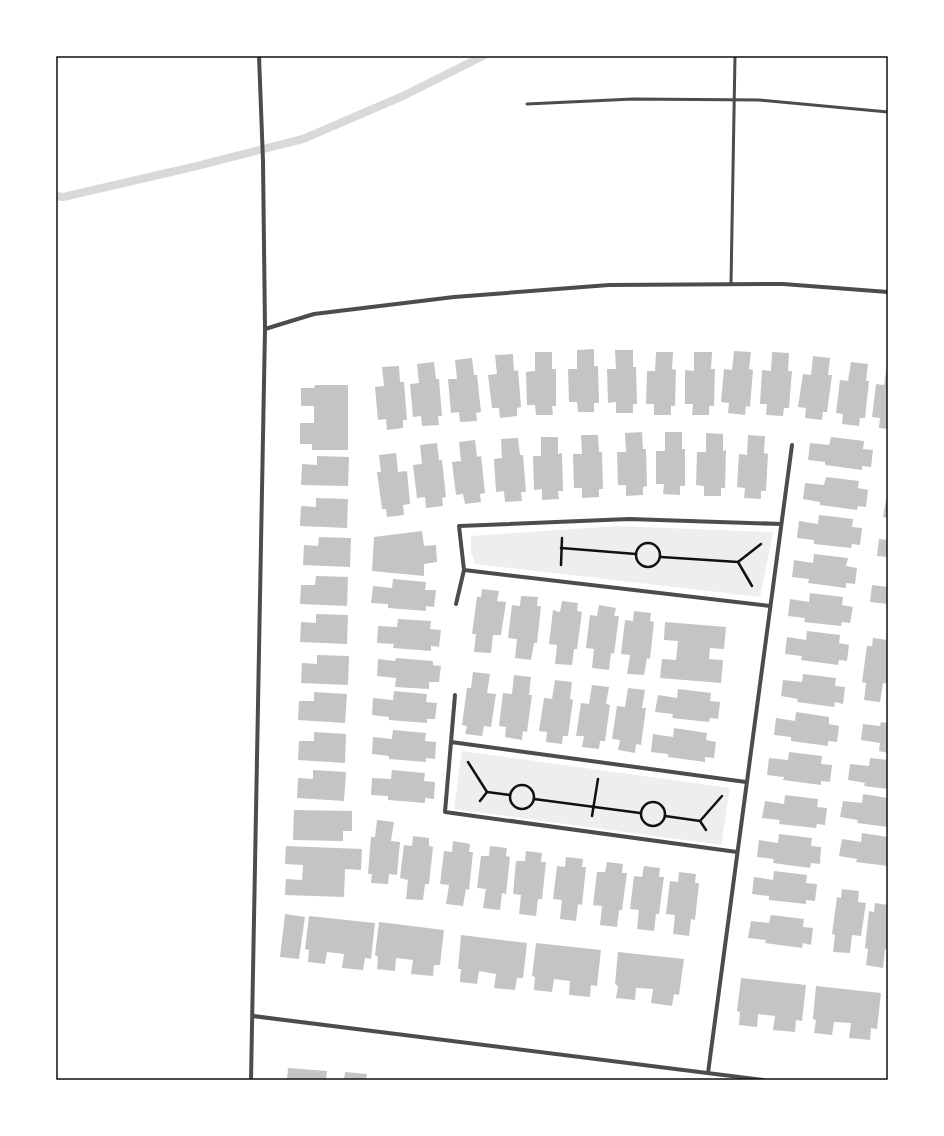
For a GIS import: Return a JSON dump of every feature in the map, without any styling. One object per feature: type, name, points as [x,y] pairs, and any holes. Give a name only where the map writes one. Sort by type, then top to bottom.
[{"type":"street","points":[[251,1080],[266,329],[263,161],[259,56]]},
{"type":"street","points":[[266,329],[314,314],[454,297],[609,285],[783,284],[888,292]]},
{"type":"street","points":[[708,1073],[792,445]]},
{"type":"street","points":[[456,604],[464,570],[459,526],[629,519],[781,526]]},
{"type":"street","points":[[464,570],[770,606]]},
{"type":"street","points":[[455,696],[445,812],[737,852]]},
{"type":"street","points":[[451,742],[746,782]]},
{"type":"street","points":[[253,1016],[763,1080]]},
{"type":"lane","points":[[731,284],[733,100],[735,56]]},
{"type":"lane","points":[[527,104],[632,99],[759,100],[888,112]]},
{"type":"path","points":[[561,581],[562,522]]},
{"type":"path","points":[[661,557],[738,562],[781,526]]},
{"type":"path","points":[[650,542],[660,549],[661,557],[656,564],[649,567],[641,564],[638,561],[636,554],[637,550],[643,544],[650,542]]},
{"type":"path","points":[[561,548],[636,554]]},
{"type":"path","points":[[738,562],[763,605]]},
{"type":"path","points":[[456,743],[487,792]]},
{"type":"path","points":[[589,832],[601,762]]},
{"type":"path","points":[[700,821],[735,780]]},
{"type":"path","points":[[524,784],[531,788],[534,799],[530,806],[523,809],[515,807],[510,800],[510,795],[516,786],[524,784]]},
{"type":"path","points":[[469,815],[487,792]]},
{"type":"path","points":[[487,792],[510,795]]},
{"type":"path","points":[[534,799],[640,812]]},
{"type":"path","points":[[655,801],[662,805],[665,816],[664,820],[657,826],[649,826],[642,821],[640,812],[647,803],[655,801]]},
{"type":"path","points":[[665,816],[700,821]]},
{"type":"path","points":[[700,821],[718,850]]},
{"type":"shaded area","points":[[616,526],[773,532],[760,597],[475,564],[471,551],[471,536]]},
{"type":"shaded area","points":[[462,751],[730,788],[721,845],[454,809]]},
{"type":"building","points":[[594,349],[594,366],[598,366],[599,403],[594,403],[594,412],[578,412],[577,402],[569,402],[568,369],[577,369],[577,350]]},
{"type":"building","points":[[615,350],[633,350],[633,367],[636,367],[637,404],[633,404],[633,413],[616,413],[616,402],[608,403],[607,369],[616,369]]},
{"type":"building","points":[[734,351],[751,352],[749,369],[753,370],[750,407],[746,406],[745,415],[728,413],[729,403],[721,402],[724,369],[732,370]]},
{"type":"building","points":[[535,352],[552,352],[552,369],[556,369],[556,406],[552,406],[553,415],[536,415],[535,405],[527,405],[526,372],[535,371]]},
{"type":"building","points":[[656,352],[673,352],[672,369],[676,370],[675,406],[671,406],[671,415],[654,415],[654,404],[646,404],[647,371],[655,371]]},
{"type":"building","points":[[694,352],[712,352],[711,369],[715,369],[714,406],[709,406],[709,415],[692,415],[693,404],[685,404],[685,370],[694,371]]},
{"type":"building","points":[[772,352],[789,353],[788,371],[792,371],[789,408],[784,408],[783,416],[766,415],[767,404],[760,404],[762,370],[771,371]]},
{"type":"building","points":[[513,354],[514,371],[518,370],[521,407],[517,408],[517,416],[500,418],[499,408],[492,408],[488,375],[497,374],[495,355]]},
{"type":"building","points":[[813,356],[830,358],[828,375],[832,375],[827,412],[823,412],[822,420],[805,418],[806,408],[798,407],[803,374],[811,375]]},
{"type":"building","points":[[472,358],[474,375],[477,375],[481,412],[476,413],[477,421],[460,422],[459,412],[451,413],[448,379],[457,379],[455,360]]},
{"type":"building","points":[[434,362],[436,379],[439,379],[442,416],[438,416],[439,425],[422,426],[421,416],[413,417],[410,384],[419,383],[417,364]]},
{"type":"building","points":[[851,362],[868,364],[866,381],[869,381],[865,418],[860,418],[859,426],[842,424],[843,414],[836,413],[840,380],[848,381]]},
{"type":"building","points":[[887,364],[888,429],[879,428],[880,418],[872,417],[876,384],[884,385]]},
{"type":"building","points":[[399,366],[400,382],[404,382],[407,420],[403,420],[403,428],[387,430],[386,419],[378,420],[375,387],[384,386],[382,367]]},
{"type":"building","points":[[315,385],[348,385],[348,450],[312,450],[312,444],[300,444],[300,423],[314,423],[314,406],[301,406],[301,388],[314,388]]},
{"type":"building","points":[[642,432],[643,449],[646,449],[647,486],[643,487],[643,495],[626,496],[626,485],[618,485],[617,452],[626,452],[625,433]]},
{"type":"building","points":[[665,432],[682,432],[682,449],[685,449],[685,486],[680,486],[680,495],[663,494],[664,484],[656,484],[656,451],[665,451]]},
{"type":"building","points":[[706,433],[723,434],[723,451],[726,450],[725,488],[721,488],[721,496],[704,496],[704,486],[696,485],[697,452],[706,452]]},
{"type":"building","points":[[581,435],[598,435],[599,452],[602,452],[603,489],[599,489],[599,497],[582,498],[582,488],[574,488],[573,454],[582,454]]},
{"type":"building","points":[[748,435],[765,436],[764,453],[768,454],[766,491],[761,491],[761,499],[744,498],[745,488],[737,487],[739,454],[747,455]]},
{"type":"building","points":[[541,437],[558,437],[558,454],[562,453],[563,491],[558,491],[559,499],[542,500],[542,489],[534,490],[533,456],[541,456]]},
{"type":"building","points":[[831,437],[864,441],[863,449],[873,450],[871,467],[862,466],[862,470],[825,465],[825,462],[808,460],[810,443],[829,445]]},
{"type":"building","points":[[518,438],[520,455],[523,455],[526,492],[521,492],[522,501],[505,502],[504,491],[496,492],[494,459],[502,458],[501,439]]},
{"type":"building","points":[[475,440],[477,457],[481,456],[485,493],[480,494],[481,502],[465,504],[463,494],[456,495],[452,462],[461,461],[459,442]]},
{"type":"building","points":[[437,443],[439,460],[442,460],[446,497],[442,498],[443,506],[426,508],[425,497],[417,498],[413,465],[422,464],[420,445]]},
{"type":"building","points":[[396,453],[398,472],[407,471],[410,504],[403,505],[404,515],[387,517],[386,509],[382,509],[377,472],[381,472],[379,455]]},
{"type":"building","points":[[317,456],[349,457],[348,486],[301,485],[302,464],[317,465]]},
{"type":"building","points":[[826,477],[859,481],[858,488],[868,490],[866,507],[858,506],[857,510],[820,505],[820,502],[803,499],[805,483],[824,485]]},
{"type":"building","points":[[316,498],[348,499],[347,528],[300,526],[301,506],[316,507]]},
{"type":"building","points":[[886,500],[888,500],[888,518],[883,517]]},
{"type":"building","points":[[819,515],[853,519],[852,527],[862,528],[860,545],[852,544],[851,548],[814,544],[814,540],[797,538],[799,521],[818,524]]},
{"type":"building","points":[[422,531],[424,546],[436,545],[437,562],[424,564],[424,576],[372,571],[374,537]]},
{"type":"building","points":[[319,537],[351,538],[350,567],[303,565],[304,545],[318,546]]},
{"type":"building","points":[[879,539],[888,540],[888,557],[877,556]]},
{"type":"building","points":[[814,554],[848,558],[846,566],[857,568],[855,584],[846,583],[846,588],[808,583],[809,579],[792,577],[794,560],[813,563]]},
{"type":"building","points":[[316,576],[348,577],[347,606],[300,604],[301,585],[315,585]]},
{"type":"building","points":[[393,579],[426,582],[425,590],[436,590],[434,607],[426,606],[426,611],[388,608],[388,604],[371,603],[373,586],[392,588]]},
{"type":"building","points":[[872,585],[888,587],[888,604],[870,602]]},
{"type":"building","points":[[482,589],[499,591],[497,601],[506,602],[501,635],[493,635],[491,653],[474,652],[476,634],[472,634],[477,597],[481,597]]},
{"type":"building","points":[[810,593],[843,597],[842,605],[853,607],[850,623],[842,622],[841,626],[804,622],[805,618],[788,616],[790,599],[809,602]]},
{"type":"building","points":[[521,596],[538,597],[537,606],[541,606],[537,643],[534,643],[531,660],[515,658],[517,639],[508,638],[512,605],[520,606]]},
{"type":"building","points":[[562,601],[578,603],[577,611],[582,612],[577,649],[574,649],[572,665],[555,664],[557,645],[549,644],[553,610],[560,612]]},
{"type":"building","points":[[599,605],[616,608],[614,616],[619,616],[614,654],[611,653],[609,670],[592,668],[594,649],[586,648],[590,615],[597,616]]},
{"type":"building","points":[[634,611],[651,613],[650,621],[654,622],[650,659],[647,658],[644,675],[627,674],[630,655],[621,654],[625,620],[633,621]]},
{"type":"building","points":[[316,614],[348,615],[347,644],[300,642],[301,622],[316,623]]},
{"type":"building","points":[[398,619],[431,621],[430,629],[441,630],[439,647],[431,646],[431,651],[393,648],[394,644],[377,643],[378,626],[397,627]]},
{"type":"building","points":[[665,622],[726,627],[724,649],[710,648],[709,659],[723,660],[721,683],[660,678],[662,659],[676,660],[678,641],[664,640]]},
{"type":"building","points":[[807,631],[840,635],[839,643],[849,645],[847,661],[839,660],[838,665],[801,660],[802,656],[785,654],[787,637],[806,640]]},
{"type":"building","points":[[873,638],[888,640],[888,684],[883,683],[880,702],[864,700],[866,683],[862,682],[867,646],[872,646]]},
{"type":"building","points":[[317,655],[349,656],[348,685],[301,683],[302,663],[317,664]]},
{"type":"building","points":[[396,658],[433,661],[433,665],[441,666],[439,682],[429,682],[429,689],[395,687],[396,678],[377,676],[378,659],[395,661]]},
{"type":"building","points":[[473,672],[490,674],[487,693],[496,694],[491,727],[484,726],[482,736],[465,734],[467,726],[462,725],[467,688],[471,688]]},
{"type":"building","points":[[803,674],[836,678],[835,686],[845,687],[843,704],[835,702],[834,707],[797,702],[798,699],[781,696],[783,680],[802,682]]},
{"type":"building","points":[[514,675],[531,677],[529,695],[532,695],[527,732],[523,731],[522,740],[505,737],[506,727],[499,726],[503,693],[512,694]]},
{"type":"building","points":[[555,680],[572,682],[570,699],[573,700],[568,736],[563,736],[562,744],[546,742],[547,732],[539,731],[544,698],[552,699]]},
{"type":"building","points":[[592,685],[609,687],[606,704],[610,705],[605,741],[600,741],[599,749],[582,747],[584,736],[576,736],[581,703],[589,704]]},
{"type":"building","points":[[628,688],[645,690],[642,708],[646,708],[641,745],[636,744],[635,753],[618,750],[620,740],[612,739],[617,706],[625,707]]},
{"type":"building","points":[[678,689],[711,693],[710,701],[720,702],[718,719],[710,718],[709,722],[672,718],[673,714],[655,712],[658,695],[677,698]]},
{"type":"building","points":[[394,691],[427,694],[426,702],[437,703],[435,719],[427,719],[427,723],[389,720],[389,717],[372,715],[373,698],[393,700]]},
{"type":"building","points":[[314,692],[347,694],[345,723],[298,720],[299,701],[314,701]]},
{"type":"building","points":[[796,712],[829,717],[829,724],[839,726],[837,742],[828,741],[828,746],[791,741],[791,737],[774,735],[776,718],[795,721]]},
{"type":"building","points":[[881,722],[888,723],[888,753],[879,751],[880,743],[861,740],[863,724],[880,726]]},
{"type":"building","points":[[674,728],[707,733],[706,740],[716,742],[714,758],[705,757],[705,762],[668,757],[668,754],[651,752],[653,734],[673,737]]},
{"type":"building","points":[[393,730],[426,733],[425,741],[436,742],[435,759],[426,758],[426,762],[389,759],[389,756],[372,754],[373,737],[392,739]]},
{"type":"building","points":[[314,732],[346,734],[345,763],[298,760],[299,741],[314,741]]},
{"type":"building","points":[[789,752],[822,756],[821,764],[832,765],[830,782],[821,781],[821,785],[783,780],[784,777],[767,775],[769,758],[788,760]]},
{"type":"building","points":[[870,758],[888,760],[888,789],[864,786],[865,783],[848,780],[850,764],[869,766]]},
{"type":"building","points":[[313,770],[346,772],[344,801],[297,798],[298,778],[313,779]]},
{"type":"building","points":[[392,770],[425,773],[424,781],[435,782],[434,799],[425,798],[425,803],[388,800],[388,796],[371,795],[372,778],[391,779]]},
{"type":"building","points":[[863,794],[888,798],[888,827],[857,823],[858,820],[840,817],[843,801],[862,803]]},
{"type":"building","points":[[785,795],[818,799],[817,807],[827,808],[825,825],[817,824],[816,828],[779,824],[780,820],[762,818],[765,801],[784,804]]},
{"type":"building","points":[[294,810],[352,811],[352,831],[343,831],[343,841],[293,840]]},
{"type":"building","points":[[377,820],[394,822],[391,841],[400,842],[397,875],[389,874],[388,884],[371,883],[372,874],[368,874],[371,837],[375,837]]},
{"type":"building","points":[[862,833],[888,837],[888,866],[856,862],[857,859],[839,856],[842,839],[861,842]]},
{"type":"building","points":[[779,834],[812,838],[811,846],[821,847],[820,864],[811,863],[810,868],[773,863],[774,859],[757,857],[759,840],[778,843]]},
{"type":"building","points":[[413,836],[429,838],[429,846],[433,847],[429,884],[425,884],[423,900],[406,899],[408,880],[400,878],[404,845],[412,846]]},
{"type":"building","points":[[453,841],[470,844],[469,852],[473,852],[469,890],[466,889],[463,906],[446,904],[449,885],[440,884],[444,851],[452,852]]},
{"type":"building","points":[[286,846],[362,849],[361,870],[345,869],[344,897],[285,895],[286,879],[302,880],[303,865],[285,864]]},
{"type":"building","points":[[490,846],[507,848],[506,856],[510,857],[506,894],[502,893],[500,910],[483,908],[486,889],[477,888],[481,856],[489,856]]},
{"type":"building","points":[[526,851],[542,853],[541,862],[546,862],[542,899],[538,899],[536,916],[519,914],[521,895],[513,894],[516,861],[525,861]]},
{"type":"building","points":[[566,857],[583,859],[582,867],[586,867],[582,905],[578,904],[576,921],[560,919],[562,900],[553,899],[557,866],[565,867]]},
{"type":"building","points":[[607,862],[623,864],[622,873],[627,873],[622,910],[619,910],[617,927],[600,925],[602,906],[593,905],[597,872],[605,872]]},
{"type":"building","points":[[644,866],[660,868],[659,877],[664,877],[659,914],[656,914],[654,931],[637,929],[639,910],[630,909],[634,876],[642,877]]},
{"type":"building","points":[[774,871],[807,875],[806,883],[817,884],[815,901],[806,900],[806,904],[769,900],[769,896],[752,894],[754,877],[773,880]]},
{"type":"building","points":[[679,872],[696,874],[695,883],[699,883],[695,920],[691,919],[689,936],[673,934],[675,915],[666,914],[670,881],[678,882]]},
{"type":"building","points":[[842,889],[859,891],[858,902],[866,903],[861,936],[852,935],[850,953],[833,952],[835,935],[832,934],[837,897],[841,898]]},
{"type":"building","points":[[875,903],[888,905],[888,949],[885,949],[883,968],[866,965],[868,949],[865,948],[869,911],[874,912]]},
{"type":"building","points":[[285,914],[305,917],[299,959],[280,957]]},
{"type":"building","points":[[771,915],[804,919],[803,927],[813,928],[811,945],[803,943],[802,948],[765,943],[766,940],[748,938],[751,921],[769,923]]},
{"type":"building","points":[[309,916],[375,923],[371,959],[365,958],[363,970],[342,968],[344,954],[327,952],[325,964],[308,962],[309,950],[305,949]]},
{"type":"building","points":[[379,922],[444,930],[440,965],[434,965],[433,976],[411,974],[413,960],[396,958],[395,971],[377,969],[378,957],[375,955]]},
{"type":"building","points":[[461,935],[527,943],[523,978],[517,978],[515,990],[494,988],[496,974],[479,971],[477,984],[460,982],[461,969],[458,969]]},
{"type":"building","points":[[536,943],[601,950],[597,986],[591,985],[590,997],[569,995],[570,981],[554,979],[552,992],[534,990],[535,977],[532,976]]},
{"type":"building","points":[[618,952],[684,959],[679,995],[674,994],[672,1006],[651,1003],[653,989],[636,988],[635,1000],[616,998],[618,986],[615,984]]},
{"type":"building","points":[[741,978],[806,985],[802,1021],[796,1020],[795,1032],[773,1030],[775,1016],[758,1014],[757,1027],[739,1025],[740,1012],[737,1011]]},
{"type":"building","points":[[816,986],[881,993],[877,1029],[871,1028],[870,1040],[849,1038],[851,1023],[834,1022],[832,1035],[814,1033],[816,1020],[813,1019]]},
{"type":"building","points":[[288,1068],[327,1071],[326,1080],[287,1080]]},
{"type":"building","points":[[345,1072],[367,1074],[366,1080],[344,1080]]},
{"type":"waterway","points":[[56,196],[63,197],[197,166],[303,139],[403,96],[483,56]]}]
